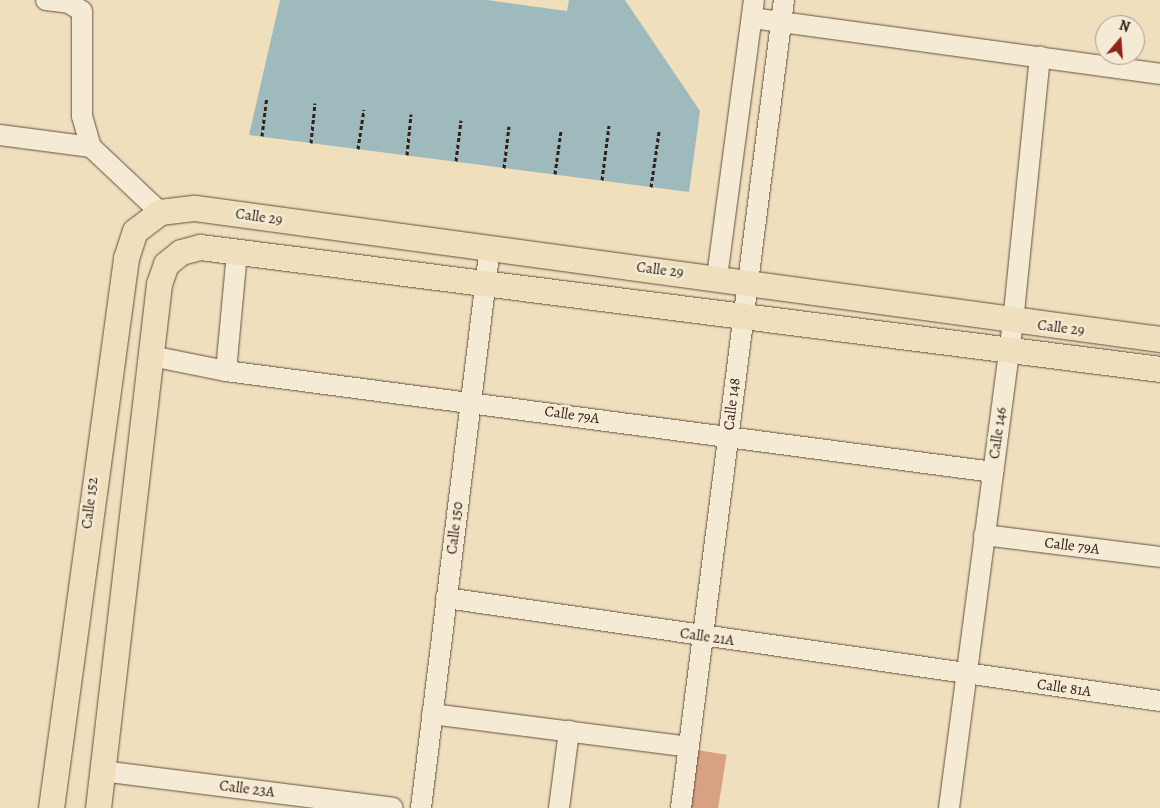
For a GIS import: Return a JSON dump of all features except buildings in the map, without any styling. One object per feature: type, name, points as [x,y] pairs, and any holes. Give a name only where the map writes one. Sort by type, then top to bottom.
[{"type":"main road","name":"Calle 29","points":[[160,212],[195,208],[747,281],[1013,322],[1160,339]]},
{"type":"main road","name":"Calle 152","points":[[51,808],[99,437],[126,258],[135,231],[160,212]]},
{"type":"main road","points":[[264,255],[269,219]]},
{"type":"main road","name":"Calle 29","points":[[151,356],[159,284],[166,264],[181,252],[200,247],[1160,369]]},
{"type":"main road","points":[[98,808],[151,356]]},
{"type":"main road","points":[[99,437],[141,441]]},
{"type":"street","points":[[46,0],[69,2],[82,11],[82,116],[91,148],[160,212]]},
{"type":"street","name":"Calle 148","points":[[681,808],[784,0]]},
{"type":"street","points":[[716,277],[753,9],[781,21],[1160,74]]},
{"type":"street","name":"Calle 146","points":[[949,808],[1010,350],[1040,56]]},
{"type":"street","points":[[742,92],[771,93]]},
{"type":"street","points":[[0,135],[91,148]]},
{"type":"street","points":[[731,172],[761,171]]},
{"type":"street","name":"Calle 150","points":[[420,808],[490,247]]},
{"type":"street","points":[[226,371],[237,252]]},
{"type":"street","name":"Calle 79A","points":[[151,356],[226,371],[993,472]]},
{"type":"street","name":"Calle 79A","points":[[984,535],[1160,557]]},
{"type":"street","name":"Calle 21A","points":[[446,598],[967,675]]},
{"type":"street","name":"Calle 81A","points":[[967,675],[1160,701]]},
{"type":"street","points":[[432,714],[689,747]]},
{"type":"street","points":[[559,808],[569,731]]},
{"type":"street","name":"Calle 23A","points":[[102,771],[258,799],[393,808]]},
{"type":"path","points":[[262,136],[267,98]]},
{"type":"path","points":[[311,143],[315,103]]},
{"type":"path","points":[[358,149],[364,109]]},
{"type":"path","points":[[407,155],[411,114]]},
{"type":"path","points":[[456,161],[461,120]]},
{"type":"path","points":[[602,180],[609,125]]},
{"type":"path","points":[[504,168],[509,126]]},
{"type":"path","points":[[555,174],[560,131]]},
{"type":"path","points":[[652,187],[658,132]]},
{"type":"water","points":[[280,0],[625,0],[700,111],[689,192],[249,135]]},
{"type":"pier","points":[[487,0],[569,0],[567,11]]}]
